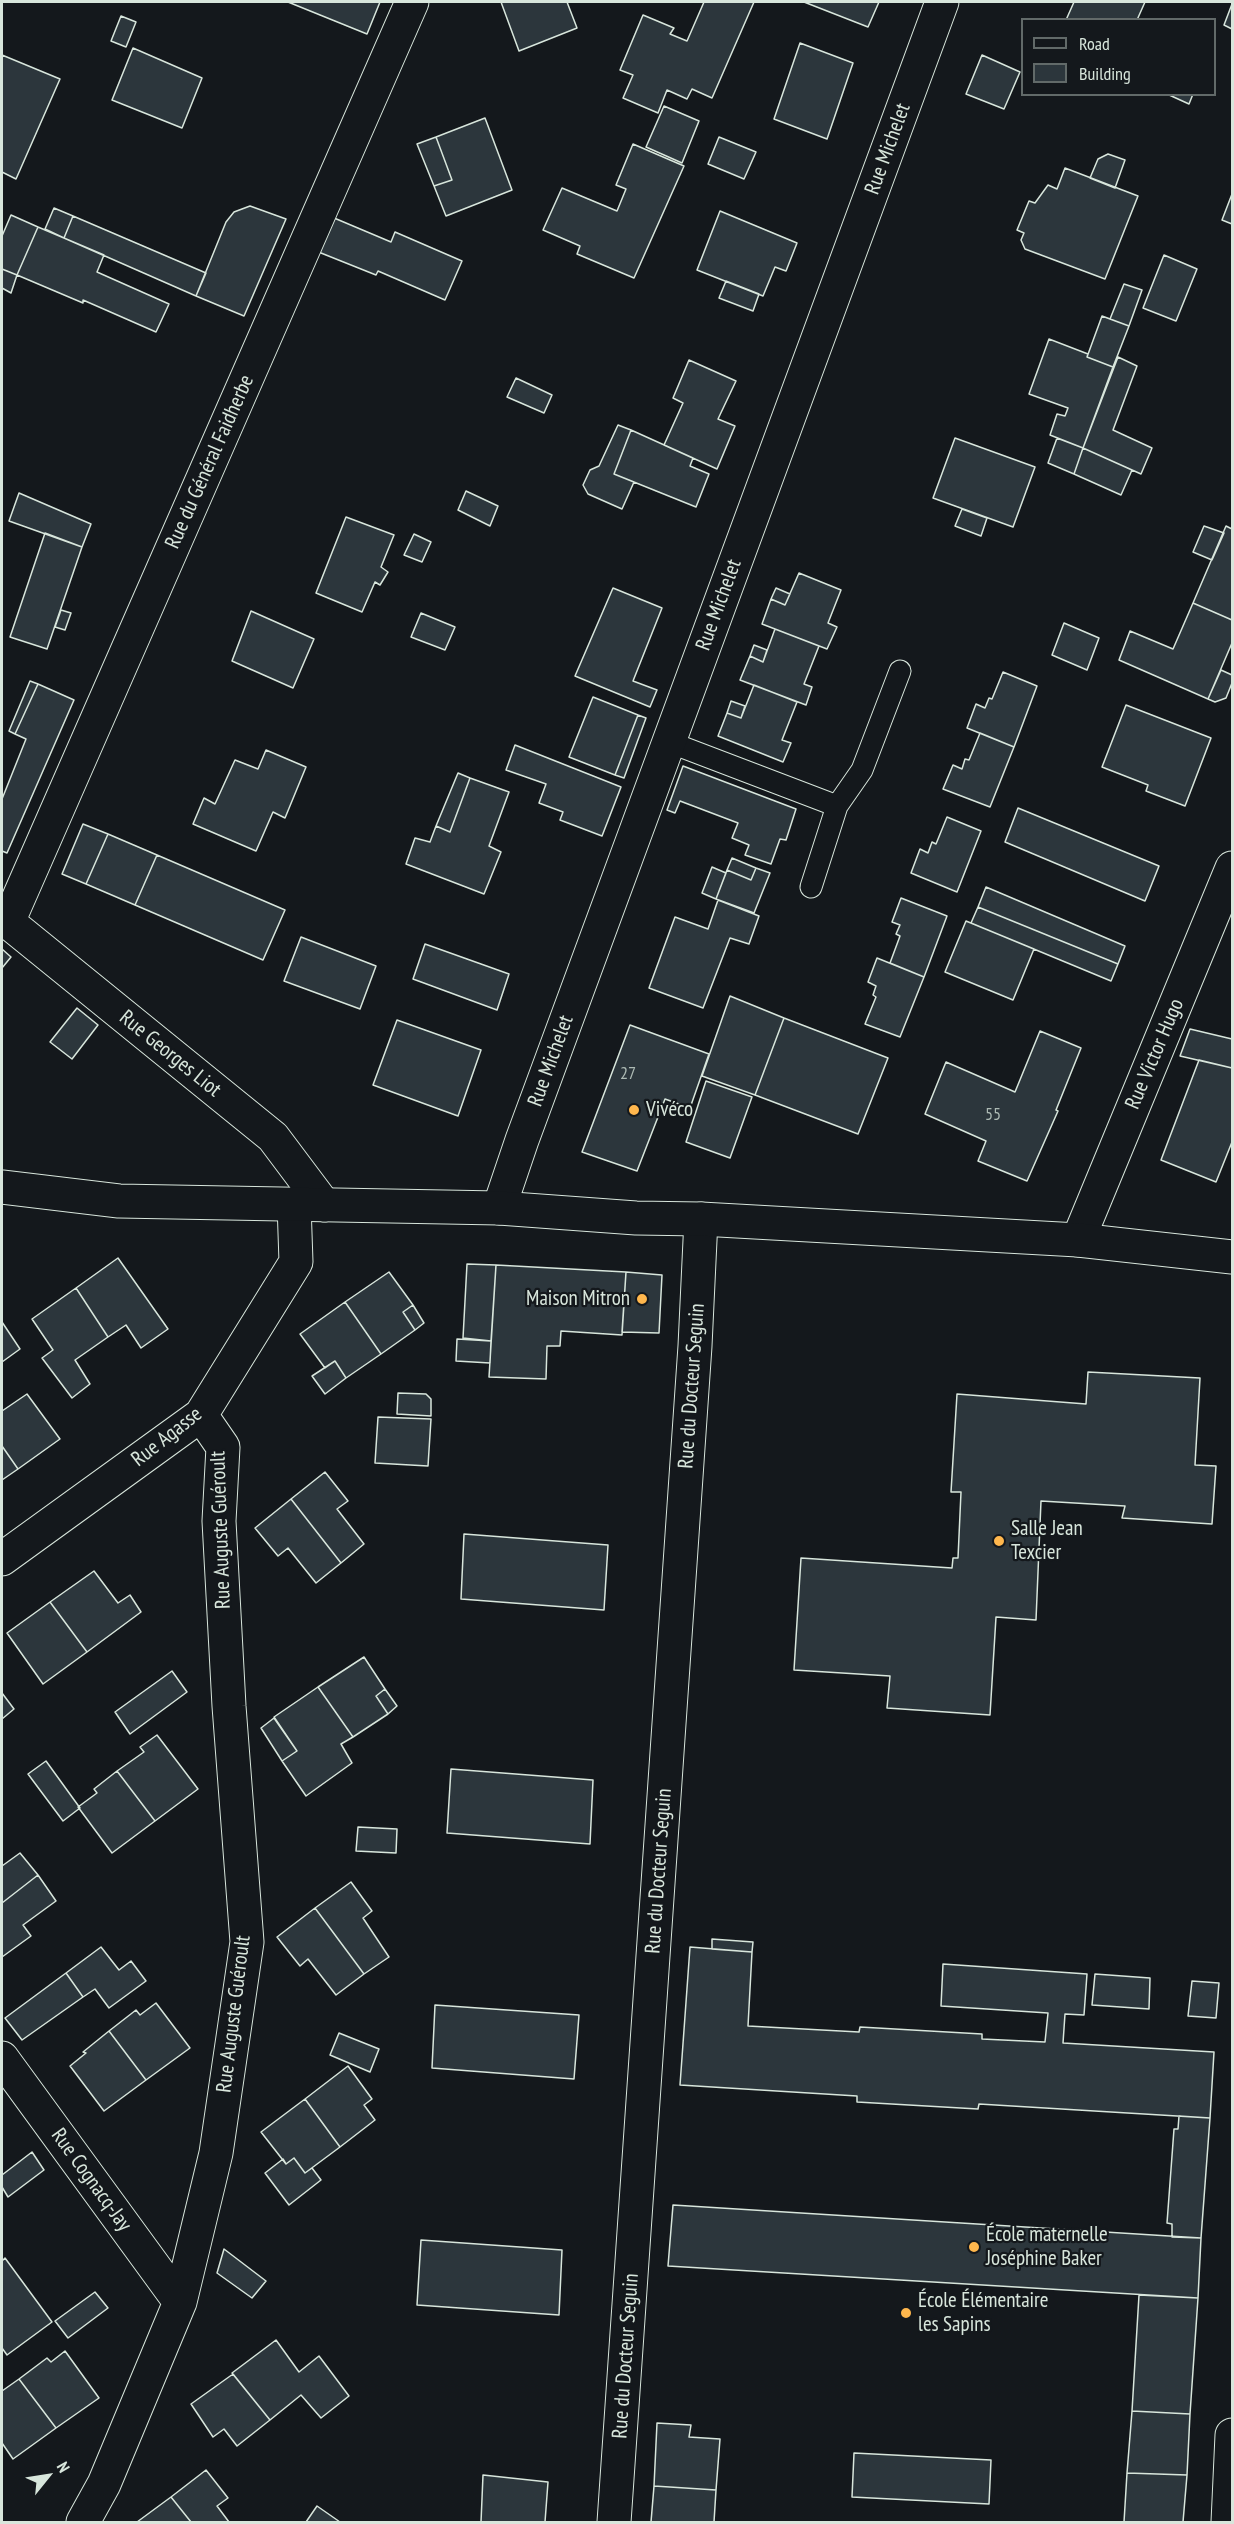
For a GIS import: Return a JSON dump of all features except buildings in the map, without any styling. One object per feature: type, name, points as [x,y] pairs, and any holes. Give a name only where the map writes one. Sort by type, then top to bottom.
[{"type":"street","name":"Rue du Général Faidherbe","points":[[5,920],[412,2]]},
{"type":"street","name":"Rue Michelet","points":[[499,1208],[522,1140],[942,2]]},
{"type":"street","name":"Rue Victor Hugo","points":[[1078,1240],[1233,868]]},
{"type":"street","name":"Rue Georges Liot","points":[[5,920],[273,1137],[309,1204]]},
{"type":"street","points":[[2,1187],[119,1201],[499,1208],[636,1218],[701,1219],[1078,1240],[1233,1257]]},
{"type":"street","name":"Rue Agasse","points":[[2,1559],[201,1415],[296,1262],[309,1204]]},
{"type":"street","name":"Rue du Docteur Seguin","points":[[614,2523],[694,1358],[701,1219]]},
{"type":"street","name":"Rue Auguste Guéroult","points":[[83,2523],[104,2484],[180,2302],[216,2153],[247,1942],[229,1706],[219,1521],[223,1447],[201,1415]]},
{"type":"street","name":"Rue Cognacq-Jay","points":[[2,2058],[180,2302]]},
{"type":"street","points":[[1228,2523],[1233,2435]]},
{"type":"lane","points":[[811,887],[837,806],[862,770],[900,671]]},
{"type":"lane","points":[[669,742],[837,806]]},
{"type":"place","name":"Vivéco","points":[[634,1110]]},
{"type":"place","name":"Maison Mitron","points":[[642,1299]]},
{"type":"place","name":"Salle Jean Texcier","points":[[999,1541]]},
{"type":"place","name":"École maternelle Joséphine Baker","points":[[974,2247]]},
{"type":"place","name":"École Élémentaire les Sapins","points":[[906,2313]]}]
